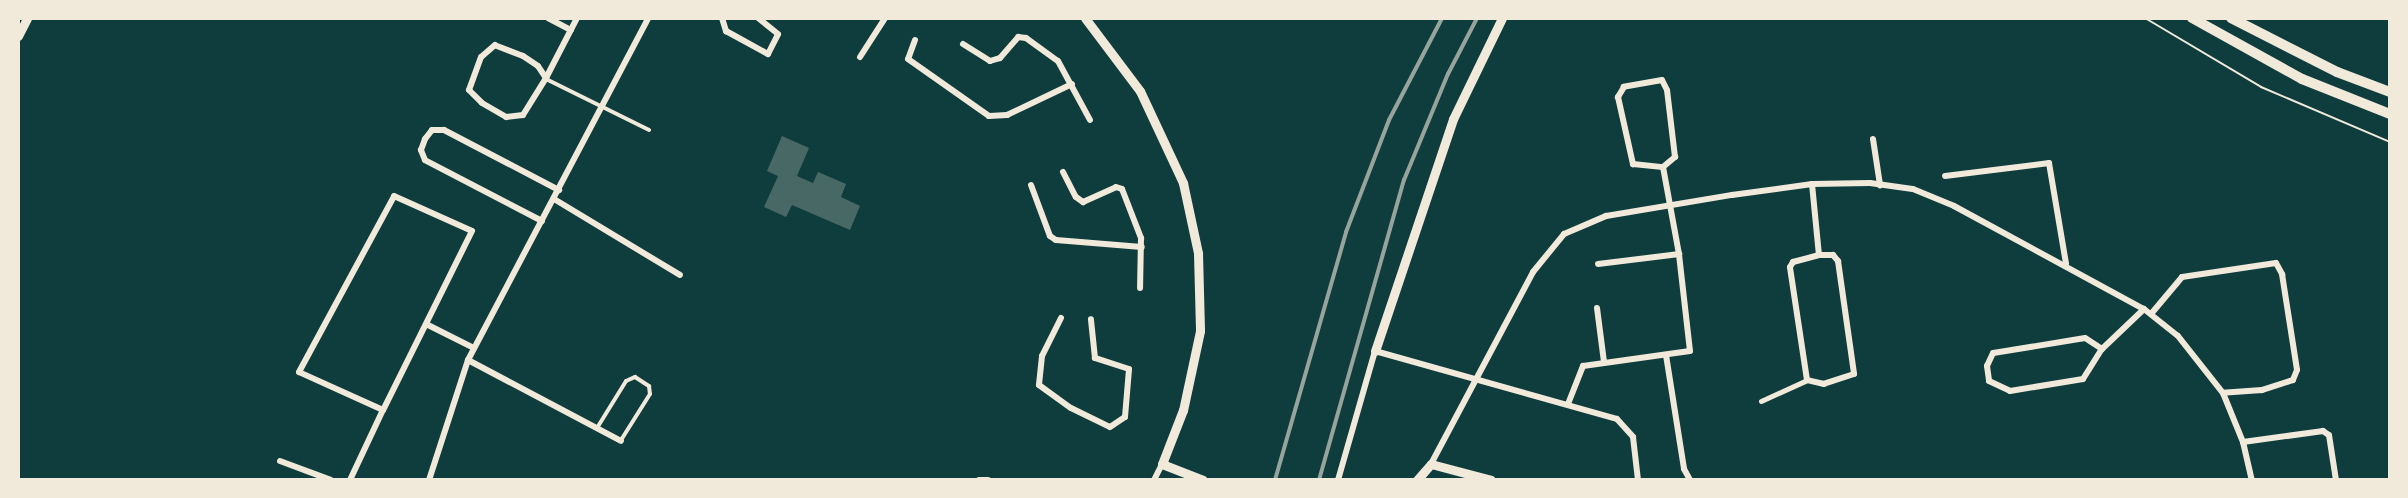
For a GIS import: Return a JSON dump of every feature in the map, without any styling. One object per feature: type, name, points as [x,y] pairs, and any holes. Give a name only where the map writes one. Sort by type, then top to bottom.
[{"type":"main road","points":[[2192,18],[2302,79],[2390,114]]},
{"type":"main road","points":[[2231,18],[2337,72],[2390,92]]},
{"type":"street","points":[[18,36],[27,18]]},
{"type":"street","points":[[548,18],[571,30]]},
{"type":"street","points":[[546,78],[538,66],[523,56],[495,45],[481,57],[469,90],[482,104],[507,117],[517,117],[527,111],[546,78],[577,18]]},
{"type":"street","points":[[429,480],[468,360],[648,18]]},
{"type":"street","points":[[722,18],[726,31],[768,54],[778,34],[758,18]]},
{"type":"street","points":[[860,57],[885,18]]},
{"type":"street","points":[[1085,18],[1140,91],[1160,128],[1183,183],[1196,242],[1200,307],[1195,365],[1162,464],[1154,480]]},
{"type":"street","points":[[1338,480],[1375,351],[1449,129],[1502,18]]},
{"type":"street","points":[[963,44],[990,61],[1000,58],[1018,37],[1026,38],[1055,58],[1072,84],[1090,120]]},
{"type":"street","points":[[915,40],[908,59],[989,116],[1007,115],[1072,84]]},
{"type":"street","points":[[1651,80],[1662,80],[1665,83],[1675,157],[1663,167],[1633,164],[1618,97],[1624,87],[1651,80]]},
{"type":"street","points":[[542,221],[425,160],[421,150],[424,139],[432,130],[444,129],[559,190]]},
{"type":"street","points":[[1873,139],[1880,185]]},
{"type":"street","points":[[1945,176],[2049,163],[2066,264]]},
{"type":"street","points":[[1568,404],[1583,366],[1690,351],[1679,254],[1663,167]]},
{"type":"street","points":[[1063,172],[1076,197],[1083,202],[1116,187],[1122,189],[1137,224],[1142,247],[1140,288]]},
{"type":"street","points":[[1812,184],[1819,255]]},
{"type":"street","points":[[1417,480],[1431,464],[1533,272],[1564,234],[1606,216],[1812,184],[1880,185],[1913,189],[1954,206],[2066,264],[2144,309],[2178,336],[2223,393],[2243,441],[2252,480]]},
{"type":"street","points":[[1030,185],[1050,236],[1056,240],[1142,247]]},
{"type":"street","points":[[350,480],[383,410],[428,325],[471,231],[394,196],[299,372],[383,410]]},
{"type":"street","points":[[554,200],[680,275]]},
{"type":"street","points":[[1598,264],[1679,254]]},
{"type":"street","points":[[1761,401],[1807,380],[1824,384],[1854,374],[1838,261],[1833,255],[1819,255],[1793,261],[1790,267],[1807,380]]},
{"type":"street","points":[[2151,314],[2182,277],[2276,263],[2282,274],[2297,370],[2293,380],[2262,390],[2223,393]]},
{"type":"street","points":[[1597,308],[1604,362]]},
{"type":"street","points":[[2102,349],[2085,338],[1994,353],[1987,366],[1989,381],[2010,391],[2083,379],[2102,349],[2144,309]]},
{"type":"street","points":[[1061,318],[1042,356],[1039,385],[1071,408],[1110,427],[1125,417],[1129,369],[1095,358],[1091,319]]},
{"type":"street","points":[[428,325],[474,348]]},
{"type":"street","points":[[1375,351],[1617,419],[1628,428],[1633,437],[1638,480]]},
{"type":"street","points":[[1666,355],[1684,469],[1690,480]]},
{"type":"street","points":[[468,360],[621,441]]},
{"type":"street","points":[[2243,441],[2323,431],[2329,435],[2336,480]]},
{"type":"street","points":[[280,461],[331,480]]},
{"type":"street","points":[[1162,464],[1203,480]]},
{"type":"street","points":[[1431,464],[1491,480]]},
{"type":"street","points":[[979,480],[988,480]]},
{"type":"lane","points":[[546,78],[649,130]]},
{"type":"lane","points":[[597,429],[626,381],[636,377],[649,386],[650,393],[621,441]]},
{"type":"path","points":[[2145,18],[2261,87],[2390,142]]},
{"type":"building","points":[[782,136],[809,148],[797,176],[813,183],[818,172],[846,184],[841,197],[860,206],[850,230],[792,205],[786,217],[764,207],[778,176],[767,171]]},
{"type":"railway","points":[[1275,480],[1346,232],[1389,120],[1442,18]]},
{"type":"railway","points":[[1319,480],[1404,180],[1448,74],[1477,18]]}]
